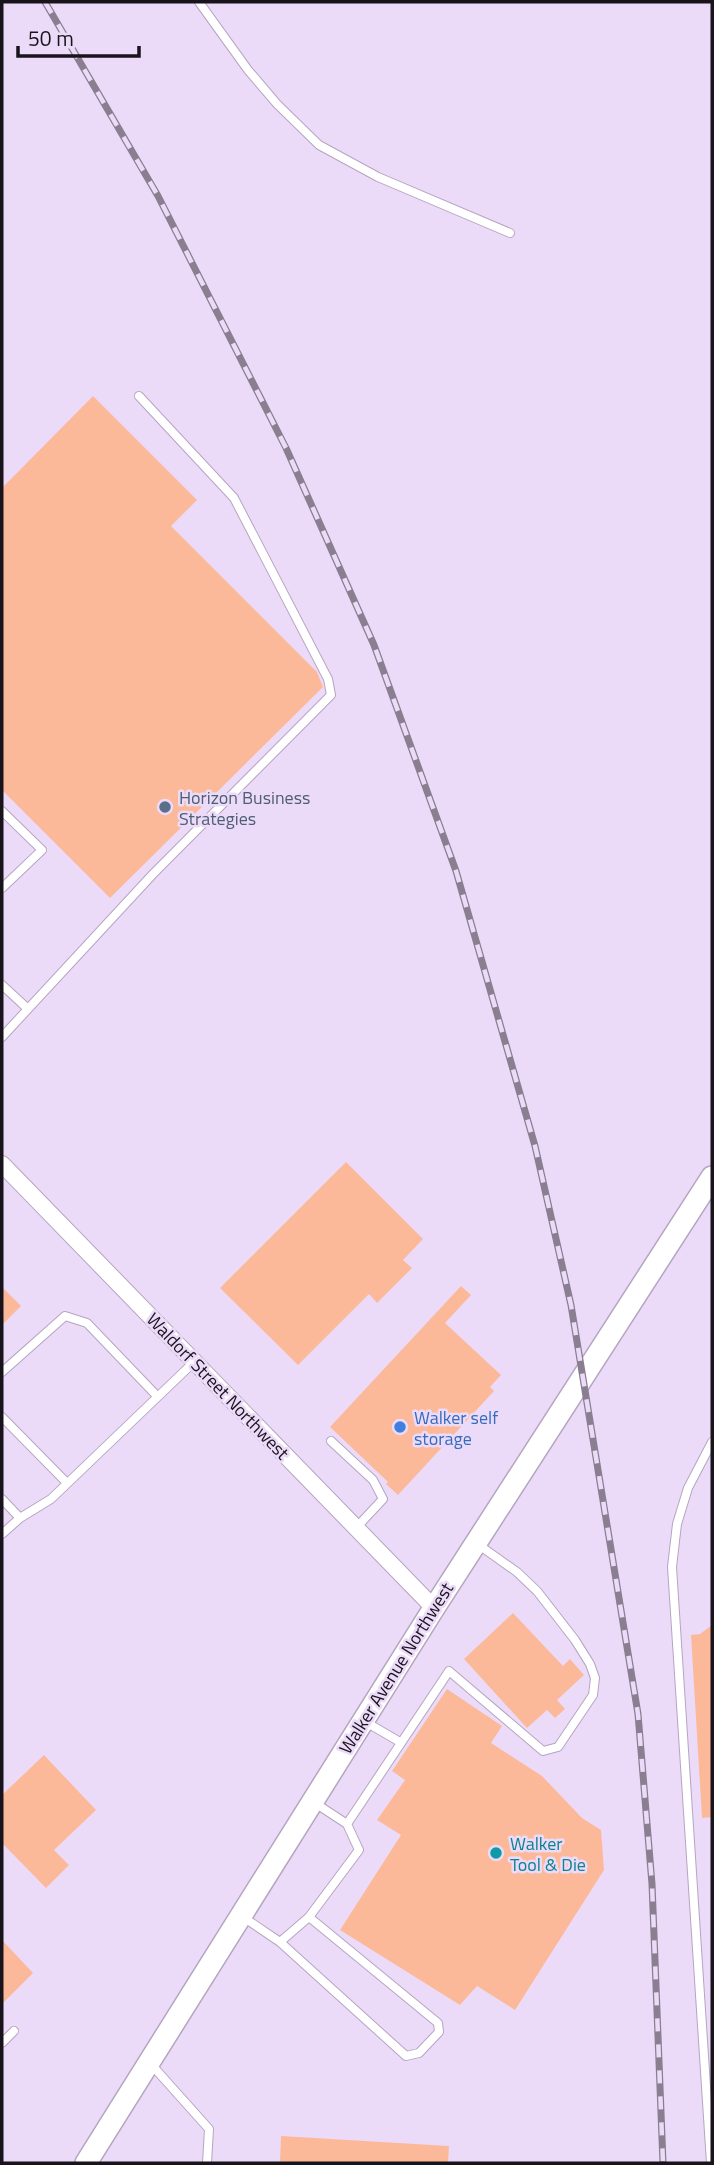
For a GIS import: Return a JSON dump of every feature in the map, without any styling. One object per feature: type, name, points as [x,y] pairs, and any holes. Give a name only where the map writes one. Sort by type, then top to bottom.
[{"type":"main road","name":"Walker Avenue Northwest","points":[[86,2163],[476,1543],[712,1177]]},
{"type":"street","name":"Waldorf Street Northwest","points":[[4,1171],[435,1608]]},
{"type":"lane","points":[[199,2],[270,96],[319,145],[378,177],[510,233]]},
{"type":"lane","points":[[2,1037],[152,874],[331,695],[328,679],[234,498],[139,396]]},
{"type":"lane","points":[[2,811],[42,850],[2,888]]},
{"type":"lane","points":[[2,985],[28,1010]]},
{"type":"lane","points":[[2,1372],[65,1316],[87,1323],[158,1396]]},
{"type":"lane","points":[[2,1534],[20,1518],[51,1499],[194,1362]]},
{"type":"lane","points":[[2,1418],[67,1483]]},
{"type":"lane","points":[[331,1441],[373,1480],[383,1499],[356,1528]]},
{"type":"lane","points":[[711,2163],[672,1567],[677,1524],[688,1488],[712,1442]]},
{"type":"lane","points":[[2,1499],[20,1518]]},
{"type":"lane","points":[[348,1825],[449,1671],[544,1751],[558,1747],[593,1695],[595,1678],[590,1664],[555,1613],[517,1572],[476,1543]]},
{"type":"lane","points":[[364,1721],[400,1742]]},
{"type":"lane","points":[[280,1942],[309,1917],[359,1850],[348,1825],[313,1801]]},
{"type":"lane","points":[[241,1915],[263,1933],[280,1942],[406,2056],[419,2053],[439,2032],[438,2023],[309,1917]]},
{"type":"lane","points":[[2,2043],[13,2031]]},
{"type":"lane","points":[[149,2061],[209,2129],[207,2163]]},
{"type":"building","points":[[93,396],[197,500],[171,526],[317,672],[323,687],[110,898],[2,790],[2,488]]},
{"type":"building","points":[[346,1162],[423,1239],[403,1260],[412,1268],[377,1303],[369,1294],[298,1365],[220,1288]]},
{"type":"building","points":[[461,1286],[471,1295],[445,1323],[501,1375],[490,1387],[494,1391],[398,1495],[386,1484],[388,1482],[330,1427]]},
{"type":"building","points":[[2,1287],[21,1306],[2,1325]]},
{"type":"building","points":[[513,1613],[563,1666],[570,1659],[584,1675],[557,1700],[565,1709],[555,1718],[547,1710],[527,1728],[464,1659]]},
{"type":"building","points":[[712,1625],[712,1817],[702,1818],[691,1635],[700,1634]]},
{"type":"building","name":"Walker Tool & Die","points":[[447,1689],[502,1726],[491,1743],[542,1776],[582,1818],[601,1830],[604,1870],[515,2010],[477,1986],[460,2005],[340,1930],[401,1835],[377,1820],[405,1780],[392,1771]]},
{"type":"building","points":[[44,1755],[96,1810],[54,1850],[69,1865],[46,1888],[2,1843],[2,1795]]},
{"type":"building","points":[[2,1940],[33,1973],[2,2004]]},
{"type":"building","points":[[281,2136],[449,2146],[448,2163],[280,2163]]},
{"type":"railway","points":[[45,2],[158,196],[286,448],[374,645],[456,871],[535,1146],[571,1305],[638,1714],[652,1884],[663,2163]]},
{"type":"place","name":"Horizon Business Strategies","points":[[165,807]]},
{"type":"place","name":"Walker self storage","points":[[400,1427]]},
{"type":"place","name":"Walker Tool & Die","points":[[496,1853]]}]
